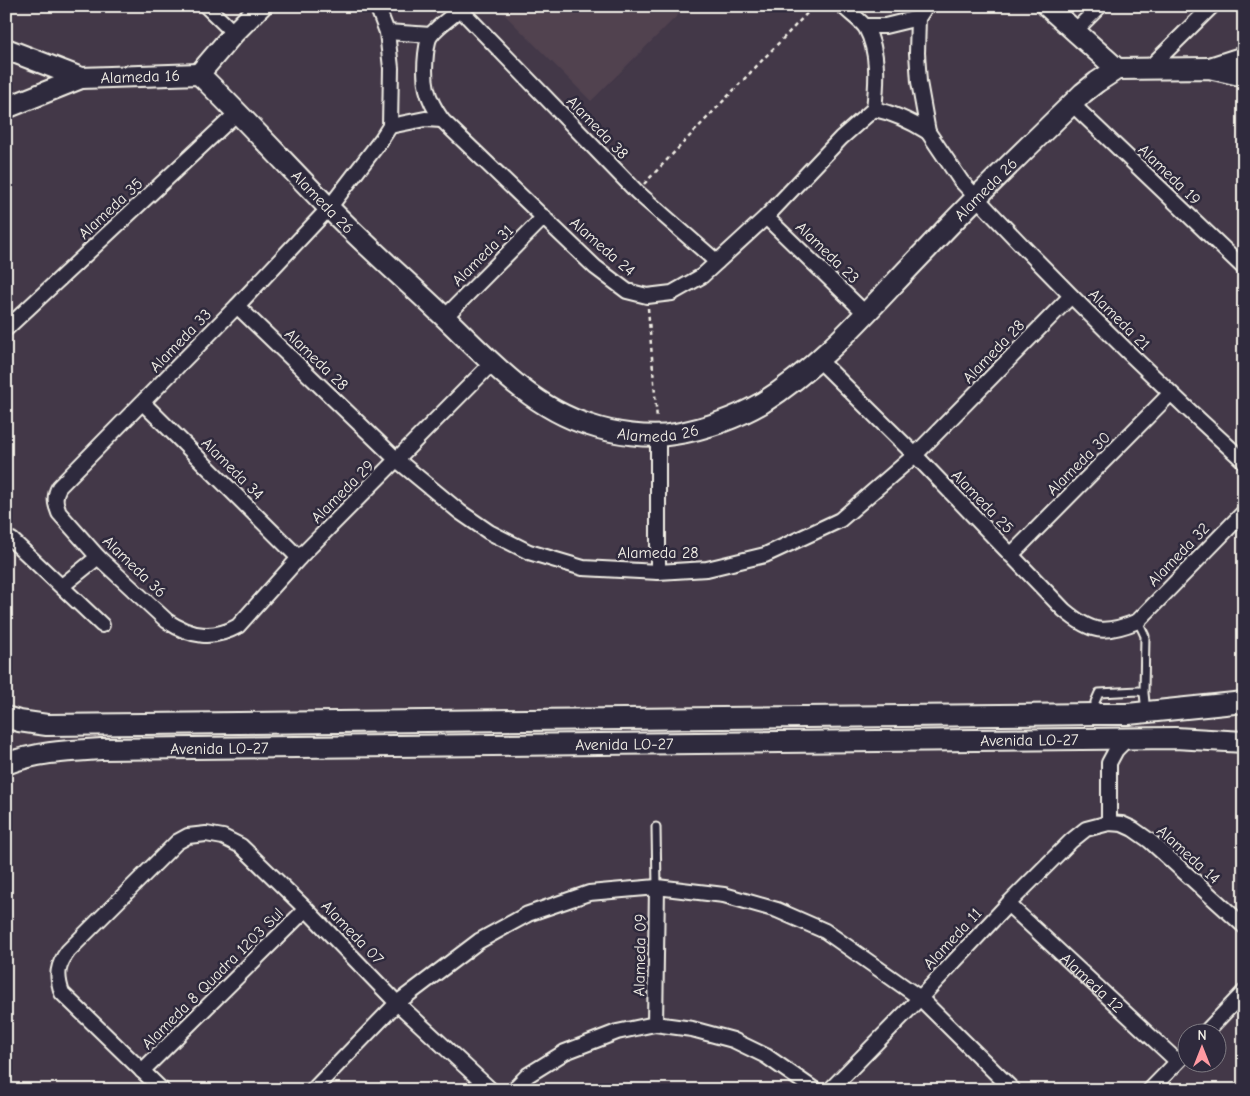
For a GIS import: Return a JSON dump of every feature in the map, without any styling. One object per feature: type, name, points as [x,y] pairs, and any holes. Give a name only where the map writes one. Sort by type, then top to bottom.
[{"type":"street","points":[[206,6],[234,33]]},
{"type":"street","points":[[199,74],[234,33],[262,6]]},
{"type":"street","points":[[377,6],[387,32],[391,68],[390,126],[425,119],[442,120]]},
{"type":"street","points":[[843,6],[865,26],[872,43],[876,63],[877,86],[874,109],[891,112],[928,132]]},
{"type":"street","points":[[1047,6],[1117,69],[1208,68],[1244,76]]},
{"type":"street","points":[[1074,32],[1100,6]]},
{"type":"street","points":[[1148,69],[1212,6]]},
{"type":"street","points":[[387,32],[431,35],[462,8]]},
{"type":"street","name":"Alameda 38","points":[[462,8],[636,192],[717,262]]},
{"type":"street","points":[[865,26],[885,26],[922,12],[919,82],[928,132]]},
{"type":"street","name":"Alameda 24","points":[[431,35],[427,46],[424,68],[426,90],[431,104],[442,120],[595,267],[627,291],[647,296],[672,293],[702,276],[766,217],[841,138],[874,109]]},
{"type":"street","name":"Alameda 16","points":[[6,49],[81,78]]},
{"type":"street","points":[[1208,68],[1244,57]]},
{"type":"street","name":"Alameda 26","points":[[199,74],[330,208],[492,363],[530,396],[580,422],[613,431],[658,436],[700,428],[728,419],[760,404],[819,360],[976,197],[1072,104],[1097,82],[1117,69]]},
{"type":"street","name":"Alameda 16","points":[[6,108],[81,78],[199,74]]},
{"type":"street","name":"Alameda 19","points":[[1072,104],[1244,268]]},
{"type":"street","name":"Alameda 35","points":[[6,329],[238,112]]},
{"type":"street","name":"Alameda 33","points":[[55,494],[59,487],[143,403],[330,208],[390,126]]},
{"type":"street","name":"Alameda 21","points":[[928,132],[960,182],[1170,394],[1244,461]]},
{"type":"street","name":"Alameda 31","points":[[445,317],[544,217]]},
{"type":"street","name":"Alameda 23","points":[[766,217],[865,313]]},
{"type":"street","name":"Alameda 28","points":[[237,306],[397,460],[460,512],[489,532],[530,552],[583,568],[658,572],[707,570],[765,555],[840,520],[915,455],[1071,296]]},
{"type":"street","name":"Alameda 25","points":[[819,360],[915,455],[1064,610],[1081,624],[1095,630],[1108,630],[1138,621]]},
{"type":"street","name":"Alameda 29","points":[[213,636],[226,633],[238,626],[299,558],[492,363]]},
{"type":"street","name":"Alameda 30","points":[[1011,556],[1170,394]]},
{"type":"street","name":"Alameda 34","points":[[143,403],[299,558]]},
{"type":"street","points":[[658,436],[658,572]]},
{"type":"street","name":"Alameda 36","points":[[55,494],[59,513],[98,557],[167,621],[180,630],[213,636]]},
{"type":"street","name":"Alameda 32","points":[[1138,621],[1244,512]]},
{"type":"street","points":[[12,540],[102,625]]},
{"type":"street","points":[[62,586],[98,557]]},
{"type":"street","name":"Avenida LO-27","points":[[6,717],[47,725],[1095,714],[1145,702],[1244,702]]},
{"type":"street","points":[[1109,823],[1109,763],[1116,750],[1128,738]]},
{"type":"street","name":"Avenida LO-27","points":[[6,764],[24,756],[101,748],[1128,738],[1175,738],[1244,742]]},
{"type":"street","name":"Alameda 11","points":[[830,1090],[1071,841],[1086,829],[1109,823],[1122,824],[1133,829]]},
{"type":"street","name":"Alameda 14","points":[[1133,829],[1150,841],[1244,926]]},
{"type":"street","name":"Alameda 07","points":[[142,1072],[62,993],[58,973],[60,961],[176,842],[188,836],[206,834],[224,837],[241,846],[306,909],[397,1003],[490,1090]]},
{"type":"street","points":[[313,1090],[397,1003],[479,941],[528,914],[589,893],[658,887],[724,895],[777,910],[826,931],[920,998],[1013,1090]]},
{"type":"street","name":"Alameda 09","points":[[655,1024],[658,887]]},
{"type":"street","name":"Alameda 12","points":[[1008,904],[1177,1061]]},
{"type":"street","name":"Alameda 8 Quadra 1203 Sul","points":[[142,1072],[306,909]]},
{"type":"street","points":[[1214,1024],[1244,992]]},
{"type":"street","points":[[513,1090],[528,1075],[565,1052],[616,1032],[655,1024],[692,1029],[733,1040],[766,1056],[815,1090]]},
{"type":"street","points":[[1150,1090],[1177,1061]]},
{"type":"street","points":[[142,1072],[162,1090]]},
{"type":"lane","points":[[1138,621],[1145,636],[1145,702]]},
{"type":"lane","points":[[656,827],[658,887]]},
{"type":"path","points":[[636,192],[814,6]]},
{"type":"path","points":[[647,296],[658,436]]},
{"type":"shaded area","points":[[496,6],[687,6],[591,101]]}]
